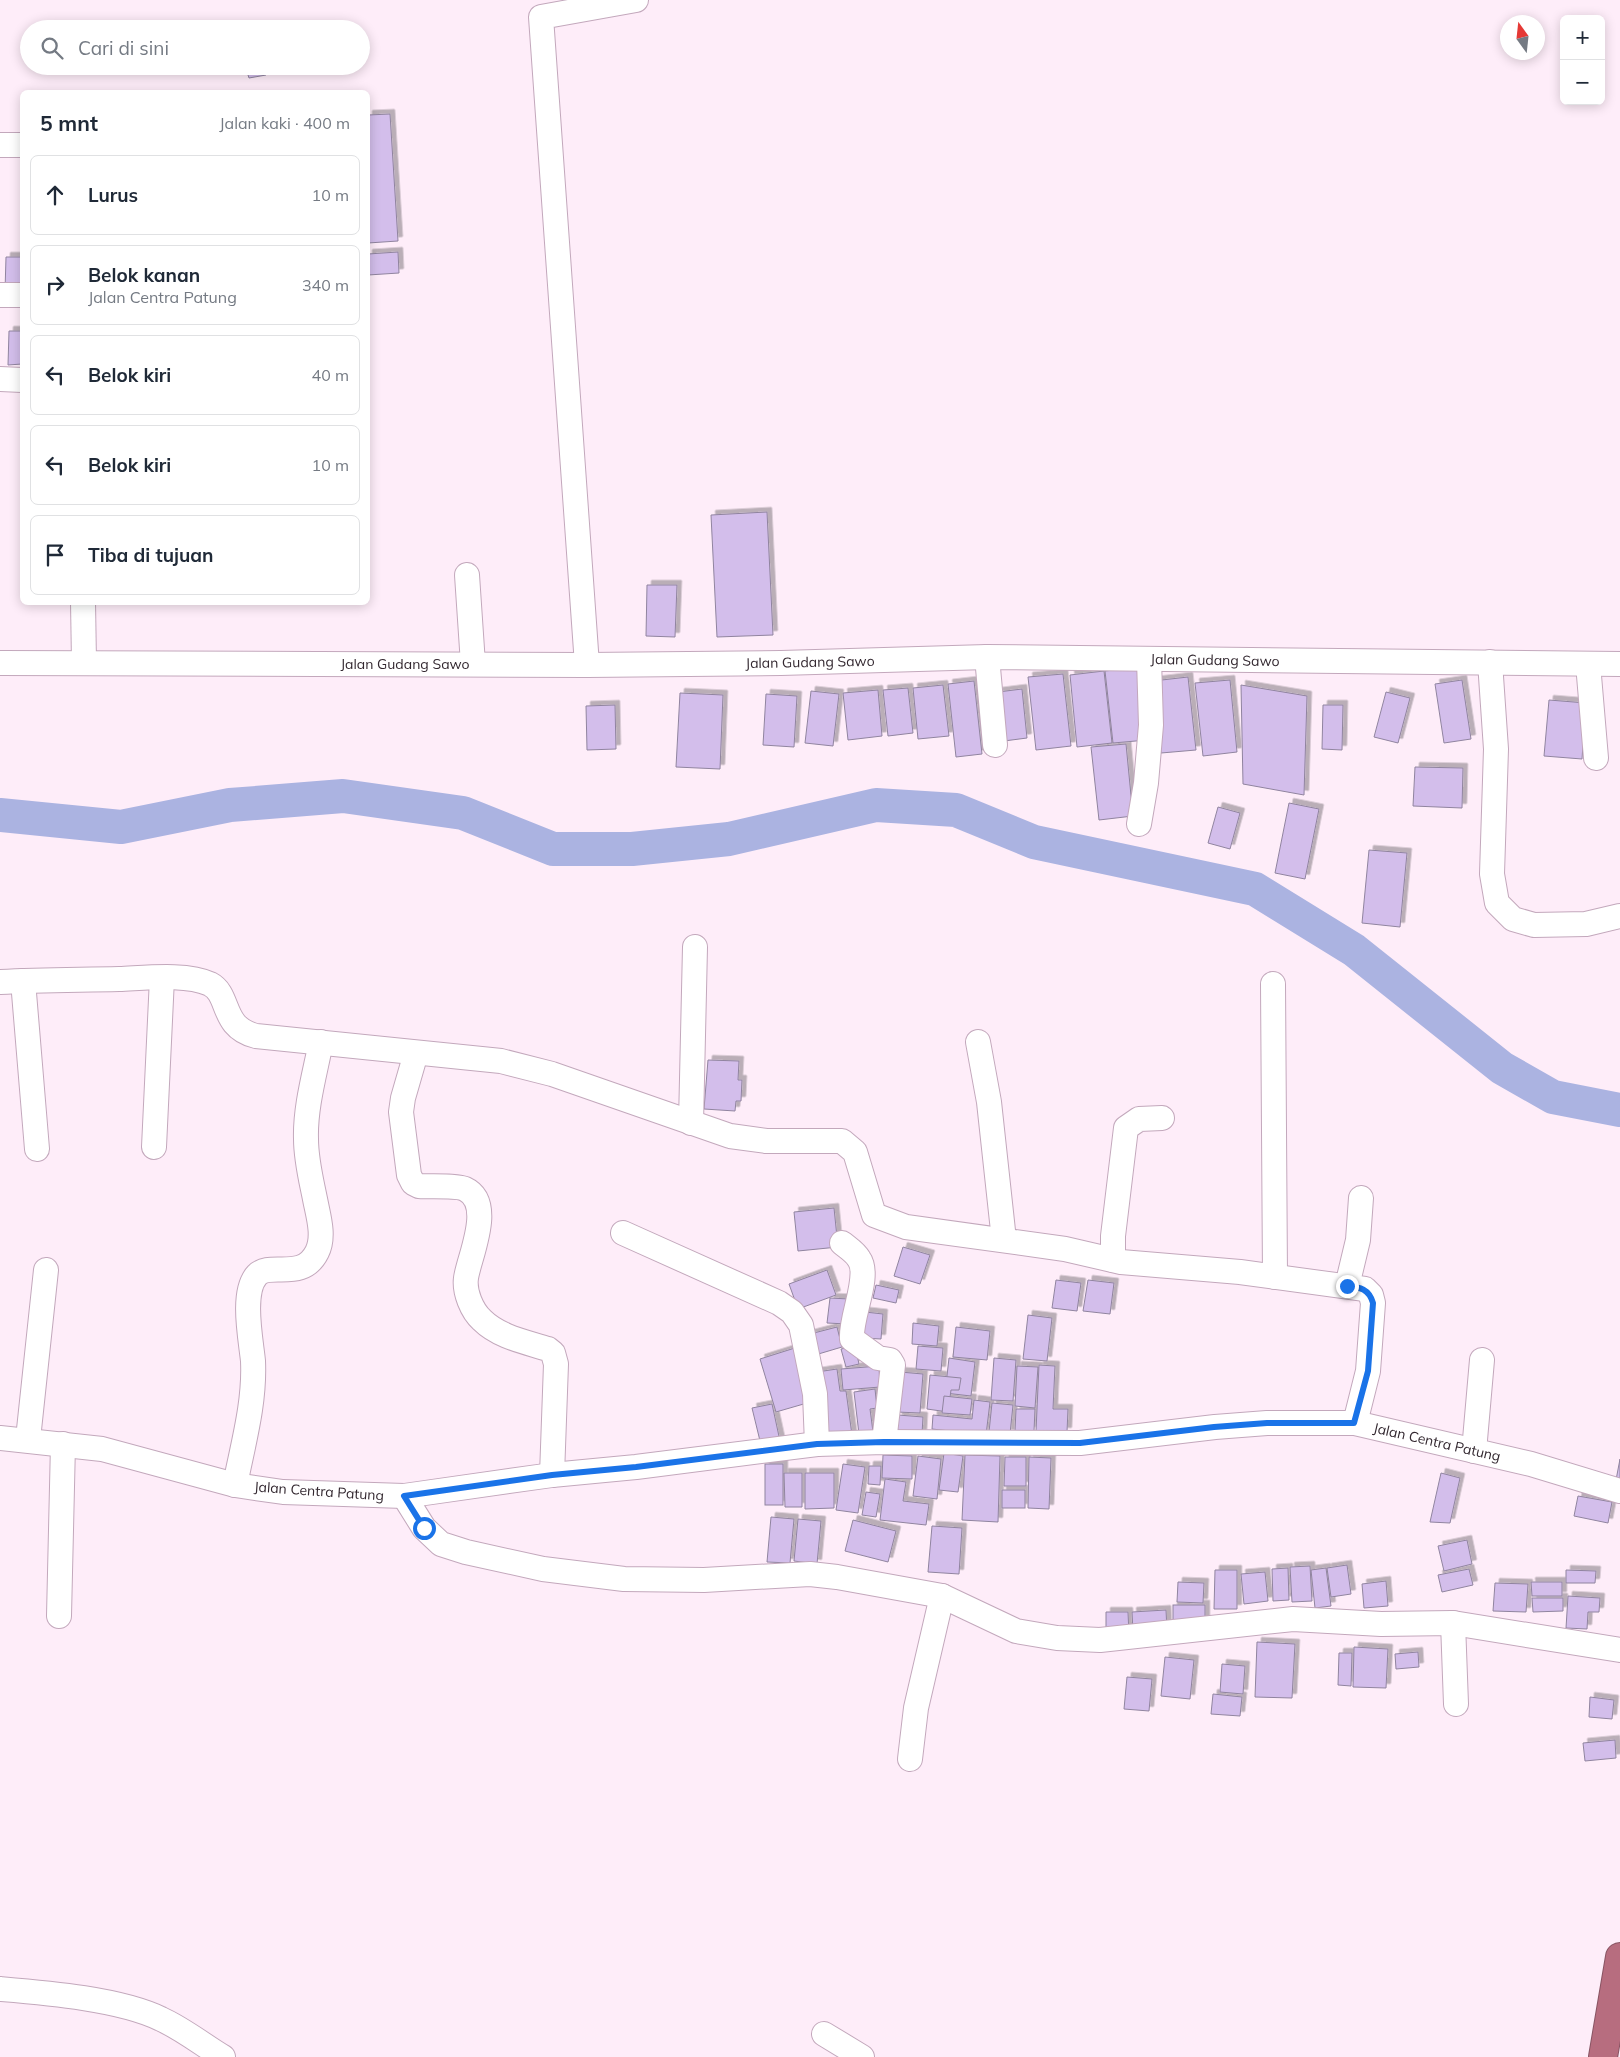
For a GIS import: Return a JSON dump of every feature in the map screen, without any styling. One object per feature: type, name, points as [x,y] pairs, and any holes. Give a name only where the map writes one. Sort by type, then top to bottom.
[{"type":"highway","points":[[1604,2057],[1620,1957]]},
{"type":"street","points":[[586,665],[541,17],[636,0]]},
{"type":"street","points":[[0,145],[20,145]]},
{"type":"street","points":[[0,295],[20,295]]},
{"type":"street","points":[[0,379],[20,380]]},
{"type":"street","points":[[467,575],[473,664]]},
{"type":"street","points":[[83,605],[84,662]]},
{"type":"street","points":[[987,657],[995,745]]},
{"type":"street","name":"Jalan Gudang Sawo","points":[[0,663],[586,665],[781,663],[987,657],[1620,664]]},
{"type":"street","points":[[1139,824],[1146,783],[1151,725],[1149,659]]},
{"type":"street","points":[[1490,662],[1496,749],[1492,874],[1497,903],[1502,911],[1513,919],[1534,925],[1586,924],[1620,916]]},
{"type":"street","points":[[1588,664],[1596,758]]},
{"type":"street","points":[[691,1123],[695,947]]},
{"type":"street","points":[[154,1147],[162,978]]},
{"type":"street","points":[[0,982],[162,978],[198,980],[212,985],[217,991],[230,1019],[244,1033],[501,1062],[552,1074],[730,1136],[766,1141],[842,1141],[855,1152],[874,1215],[906,1227],[1065,1249],[1113,1260],[1275,1277],[1365,1289],[1371,1296],[1373,1303],[1368,1371],[1354,1423]]},
{"type":"street","points":[[23,981],[37,1149]]},
{"type":"street","points":[[1274,984],[1275,1277]]},
{"type":"street","points":[[235,1485],[253,1395],[253,1361],[247,1318],[251,1288],[256,1276],[265,1270],[295,1270],[307,1263],[317,1252],[321,1227],[307,1157],[306,1137],[307,1114],[321,1042]]},
{"type":"street","points":[[978,1042],[992,1128],[1004,1240]]},
{"type":"street","points":[[416,1053],[403,1098],[401,1112],[409,1175],[412,1183],[419,1186],[464,1189],[473,1196],[479,1222],[466,1279],[468,1294],[476,1312],[482,1321],[499,1332],[548,1349],[553,1354],[556,1364],[552,1475]]},
{"type":"street","points":[[1113,1260],[1113,1236],[1126,1128],[1132,1122],[1142,1118],[1162,1118]]},
{"type":"street","points":[[1347,1286],[1358,1240],[1360,1198]]},
{"type":"street","points":[[623,1233],[779,1303],[792,1312],[802,1325],[808,1355],[815,1394],[817,1444]]},
{"type":"street","points":[[842,1243],[857,1256],[864,1270],[853,1324],[852,1339],[878,1358],[890,1360],[893,1364],[884,1442]]},
{"type":"street","points":[[28,1439],[46,1270]]},
{"type":"street","points":[[1474,1451],[1482,1360]]},
{"type":"street","name":"Jalan Centra Patung","points":[[0,1438],[28,1439],[102,1449],[235,1485],[282,1492],[404,1496],[552,1475],[636,1467],[817,1444],[884,1442],[1080,1443],[1214,1427],[1267,1423],[1354,1423],[1531,1464],[1620,1491]]},
{"type":"street","points":[[59,1616],[63,1444]]},
{"type":"street","points":[[404,1496],[424,1528],[441,1544],[466,1552],[543,1569],[624,1579],[704,1580],[810,1574],[942,1596],[1016,1631],[1057,1638],[1100,1640],[1293,1619],[1381,1624],[1453,1623],[1620,1650]]},
{"type":"street","points":[[910,1759],[916,1708],[942,1596]]},
{"type":"street","points":[[1453,1623],[1456,1704]]},
{"type":"street","points":[[0,1989],[51,1994],[134,2008],[162,2019],[223,2057]]},
{"type":"street","points":[[824,2034],[862,2057]]},
{"type":"building","points":[[248,75],[266,75],[249,78]]},
{"type":"building","points":[[390,114],[398,241],[370,243],[370,115]]},
{"type":"building","points":[[398,252],[399,273],[370,275],[370,254]]},
{"type":"building","points":[[6,257],[20,257],[20,290],[5,291]]},
{"type":"building","points":[[9,331],[20,331],[20,364],[8,365]]},
{"type":"building","points":[[767,512],[773,635],[717,637],[711,515]]},
{"type":"building","points":[[647,585],[677,585],[675,637],[646,636]]},
{"type":"building","points":[[1140,667],[1147,740],[1113,743],[1105,671]]},
{"type":"building","points":[[1104,671],[1112,743],[1077,747],[1070,675]]},
{"type":"building","points":[[1063,674],[1071,746],[1036,750],[1028,677]]},
{"type":"building","points":[[1188,677],[1196,750],[1161,753],[1153,681]]},
{"type":"building","points":[[1230,680],[1237,752],[1203,756],[1195,683]]},
{"type":"building","points":[[1462,680],[1471,739],[1444,743],[1435,684]]},
{"type":"building","points":[[974,681],[982,754],[956,757],[948,684]]},
{"type":"building","points":[[943,685],[949,736],[918,739],[913,688]]},
{"type":"building","points":[[1241,685],[1307,696],[1304,795],[1243,784]]},
{"type":"building","points":[[908,688],[913,733],[888,736],[883,690]]},
{"type":"building","points":[[1022,689],[1027,738],[1004,741],[998,692]]},
{"type":"building","points":[[878,690],[882,736],[848,740],[843,693]]},
{"type":"building","points":[[811,691],[839,694],[833,746],[805,743]]},
{"type":"building","points":[[1386,692],[1410,698],[1398,743],[1374,737]]},
{"type":"building","points":[[680,693],[723,695],[720,769],[676,767]]},
{"type":"building","points":[[766,694],[797,696],[794,747],[763,745]]},
{"type":"building","points":[[1549,700],[1586,703],[1582,759],[1544,756]]},
{"type":"building","points":[[615,705],[616,749],[587,750],[586,706]]},
{"type":"building","points":[[1323,705],[1343,705],[1342,750],[1322,749]]},
{"type":"building","points":[[1126,744],[1133,816],[1099,820],[1091,747]]},
{"type":"building","points":[[1415,767],[1463,768],[1462,808],[1413,806]]},
{"type":"building","points":[[1289,803],[1319,809],[1305,879],[1275,873]]},
{"type":"building","points":[[1218,807],[1240,813],[1230,849],[1208,843]]},
{"type":"building","points":[[1369,850],[1407,853],[1400,927],[1362,923]]},
{"type":"building","points":[[708,1060],[739,1061],[738,1080],[742,1080],[741,1101],[736,1101],[735,1111],[704,1109]]},
{"type":"building","points":[[834,1208],[838,1247],[798,1251],[794,1212]]},
{"type":"building","points":[[903,1247],[930,1255],[920,1284],[894,1276]]},
{"type":"building","points":[[827,1270],[836,1295],[798,1309],[789,1284]]},
{"type":"building","points":[[1056,1280],[1081,1283],[1077,1311],[1052,1308]]},
{"type":"building","points":[[1088,1280],[1114,1283],[1110,1314],[1083,1311]]},
{"type":"building","points":[[876,1285],[899,1290],[896,1303],[873,1298]]},
{"type":"building","points":[[830,1298],[849,1299],[847,1324],[827,1323]]},
{"type":"building","points":[[865,1312],[883,1314],[881,1339],[863,1338]]},
{"type":"building","points":[[1028,1315],[1052,1318],[1047,1361],[1023,1359]]},
{"type":"building","points":[[913,1323],[939,1326],[937,1346],[912,1344]]},
{"type":"building","points":[[837,1327],[842,1347],[815,1355],[810,1334]]},
{"type":"building","points":[[956,1327],[990,1331],[987,1360],[953,1357]]},
{"type":"building","points":[[855,1346],[859,1364],[846,1367],[841,1349]]},
{"type":"building","points":[[918,1346],[943,1348],[941,1371],[916,1369]]},
{"type":"building","points":[[798,1347],[814,1401],[776,1412],[760,1359]]},
{"type":"building","points":[[949,1358],[975,1362],[971,1396],[945,1393]]},
{"type":"building","points":[[994,1358],[1016,1360],[1013,1401],[991,1400]]},
{"type":"building","points":[[1039,1365],[1055,1366],[1053,1409],[1068,1409],[1067,1432],[1036,1431]]},
{"type":"building","points":[[879,1366],[880,1387],[843,1390],[841,1369]]},
{"type":"building","points":[[1017,1366],[1038,1367],[1035,1408],[1015,1406]]},
{"type":"building","points":[[837,1369],[840,1391],[846,1391],[852,1435],[826,1439],[817,1372]]},
{"type":"building","points":[[900,1372],[923,1374],[920,1413],[897,1412]]},
{"type":"building","points":[[930,1375],[961,1378],[959,1390],[951,1390],[948,1412],[927,1409]]},
{"type":"building","points":[[875,1389],[877,1408],[870,1409],[873,1432],[859,1434],[854,1392]]},
{"type":"building","points":[[944,1396],[972,1399],[970,1415],[942,1413]]},
{"type":"building","points":[[974,1400],[990,1402],[986,1435],[932,1429],[933,1415],[972,1419]]},
{"type":"building","points":[[992,1403],[1013,1405],[1010,1434],[989,1432]]},
{"type":"building","points":[[772,1404],[780,1441],[761,1445],[752,1408]]},
{"type":"building","points":[[1016,1409],[1035,1409],[1034,1431],[1015,1431]]},
{"type":"building","points":[[898,1415],[923,1417],[922,1434],[897,1432]]},
{"type":"building","points":[[944,1453],[963,1456],[958,1492],[939,1490]]},
{"type":"building","points":[[883,1455],[912,1456],[912,1479],[882,1478]]},
{"type":"building","points":[[965,1455],[1000,1456],[998,1522],[962,1520]]},
{"type":"building","points":[[918,1456],[941,1459],[937,1499],[913,1496]]},
{"type":"building","points":[[1005,1457],[1026,1457],[1026,1486],[1004,1486]]},
{"type":"building","points":[[1029,1457],[1051,1458],[1049,1509],[1028,1508]]},
{"type":"building","points":[[1620,1459],[1620,1481],[1616,1480]]},
{"type":"building","points":[[765,1464],[783,1464],[783,1505],[765,1505]]},
{"type":"building","points":[[843,1464],[865,1467],[858,1513],[836,1510]]},
{"type":"building","points":[[869,1466],[881,1466],[880,1485],[868,1484]]},
{"type":"building","points":[[784,1473],[802,1473],[802,1507],[785,1507]]},
{"type":"building","points":[[805,1473],[834,1473],[834,1508],[805,1509]]},
{"type":"building","points":[[1441,1473],[1460,1478],[1450,1523],[1430,1522]]},
{"type":"building","points":[[885,1479],[906,1482],[903,1501],[929,1504],[926,1525],[880,1520]]},
{"type":"building","points":[[1002,1490],[1025,1490],[1025,1508],[1002,1508]]},
{"type":"building","points":[[866,1492],[880,1494],[876,1517],[862,1515]]},
{"type":"building","points":[[1578,1496],[1612,1502],[1608,1523],[1574,1516]]},
{"type":"building","points":[[771,1517],[794,1519],[790,1563],[767,1562]]},
{"type":"building","points":[[798,1519],[821,1521],[817,1564],[794,1561]]},
{"type":"building","points":[[853,1520],[896,1531],[888,1562],[845,1551]]},
{"type":"building","points":[[932,1526],[962,1528],[959,1574],[928,1572]]},
{"type":"building","points":[[1467,1540],[1472,1564],[1444,1571],[1438,1546]]},
{"type":"building","points":[[1347,1565],[1351,1594],[1331,1597],[1327,1568]]},
{"type":"building","points":[[1310,1566],[1312,1601],[1292,1602],[1290,1567]]},
{"type":"building","points":[[1288,1568],[1289,1600],[1273,1601],[1272,1569]]},
{"type":"building","points":[[1326,1568],[1331,1606],[1315,1608],[1311,1570]]},
{"type":"building","points":[[1469,1569],[1473,1585],[1442,1592],[1438,1575]]},
{"type":"building","points":[[1215,1570],[1237,1570],[1237,1609],[1214,1609]]},
{"type":"building","points":[[1566,1570],[1596,1571],[1595,1583],[1566,1583]]},
{"type":"building","points":[[1265,1572],[1268,1601],[1244,1604],[1241,1574]]},
{"type":"building","points":[[1386,1581],[1388,1606],[1364,1608],[1362,1584]]},
{"type":"building","points":[[1178,1582],[1204,1583],[1203,1603],[1177,1602]]},
{"type":"building","points":[[1531,1582],[1562,1582],[1562,1596],[1532,1596]]},
{"type":"building","points":[[1495,1583],[1528,1584],[1526,1612],[1493,1611]]},
{"type":"building","points":[[1568,1596],[1600,1598],[1599,1612],[1588,1612],[1587,1629],[1566,1628]]},
{"type":"building","points":[[1532,1598],[1563,1598],[1563,1611],[1533,1612]]},
{"type":"building","points":[[1173,1605],[1205,1605],[1205,1624],[1173,1624]]},
{"type":"building","points":[[1166,1610],[1167,1630],[1133,1632],[1132,1612]]},
{"type":"building","points":[[1106,1612],[1128,1612],[1129,1635],[1106,1635]]},
{"type":"building","points":[[1257,1642],[1295,1644],[1292,1698],[1255,1697]]},
{"type":"building","points":[[1354,1647],[1388,1649],[1386,1688],[1353,1687]]},
{"type":"building","points":[[1418,1652],[1419,1667],[1396,1669],[1395,1654]]},
{"type":"building","points":[[1339,1653],[1352,1653],[1351,1686],[1338,1685]]},
{"type":"building","points":[[1165,1657],[1194,1660],[1190,1699],[1161,1696]]},
{"type":"building","points":[[1222,1664],[1245,1666],[1243,1694],[1220,1692]]},
{"type":"building","points":[[1127,1677],[1152,1679],[1149,1711],[1124,1709]]},
{"type":"building","points":[[1213,1694],[1242,1697],[1240,1716],[1211,1714]]},
{"type":"building","points":[[1590,1697],[1614,1700],[1612,1719],[1589,1717]]},
{"type":"building","points":[[1615,1740],[1616,1758],[1585,1761],[1583,1743]]},
{"type":"waterway","points":[[0,815],[121,827],[230,805],[343,796],[463,813],[553,849],[632,849],[729,839],[876,805],[956,810],[1034,842],[1255,889],[1354,950],[1502,1068],[1553,1097],[1620,1110]]},
{"type":"route","points":[[424,1528],[404,1496],[552,1475],[636,1467],[817,1444],[884,1442],[1080,1443],[1214,1427],[1267,1423],[1354,1423],[1368,1371],[1373,1303],[1371,1296],[1365,1289],[1347,1286]]}]
